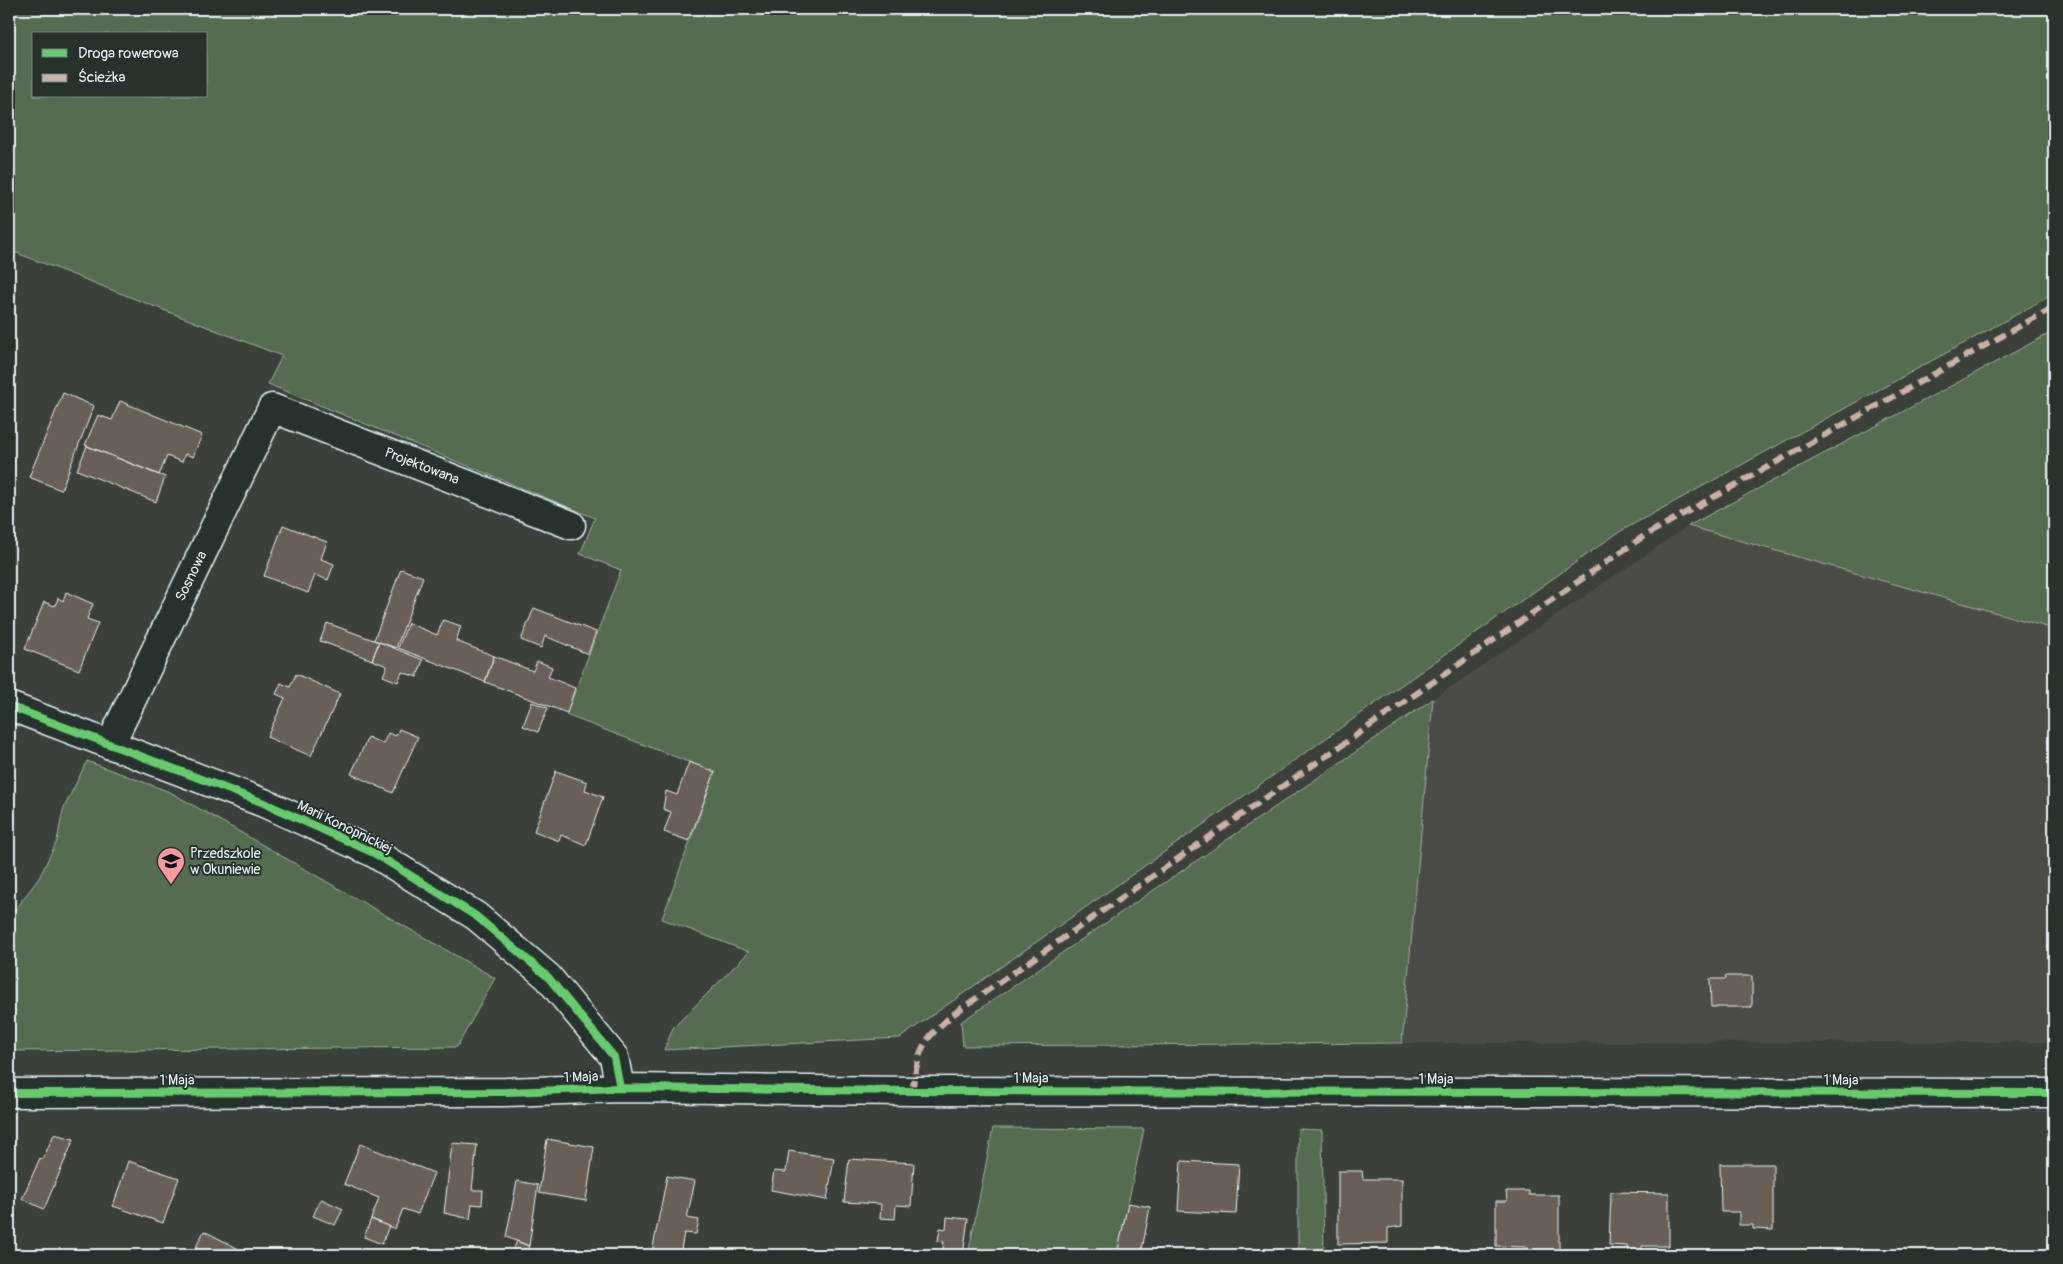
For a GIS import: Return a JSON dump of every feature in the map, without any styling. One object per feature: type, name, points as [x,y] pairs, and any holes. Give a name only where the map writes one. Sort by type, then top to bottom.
[{"type":"street","name":"Projektowana","points":[[272,408],[571,525]]},
{"type":"street","name":"Sosnowa","points":[[110,744],[272,408]]},
{"type":"street","name":"Marii Konopnickiej","points":[[9,706],[264,803],[374,852],[476,916],[548,977],[614,1057],[620,1088]]},
{"type":"street","name":"1 Maja","points":[[9,1093],[506,1092],[620,1088],[893,1091],[2054,1093]]},
{"type":"shaded area","points":[[1688,526],[2054,629],[2054,1042],[1402,1043],[1433,699]]},
{"type":"green space","points":[[9,9],[2054,9],[2054,294],[1619,532],[900,1038],[664,1050],[673,1028],[749,952],[662,919],[715,772],[566,715],[621,570],[580,554],[595,518],[268,384],[282,356],[9,250]]},
{"type":"green space","points":[[2054,331],[2054,629],[1688,526]]},
{"type":"green space","points":[[1433,699],[1402,1043],[963,1046],[961,1022]]},
{"type":"green space","name":"Przedszkole w Okuniewie","points":[[87,761],[170,792],[495,978],[457,1047],[9,1051],[9,918],[39,878],[57,841],[63,810]]},
{"type":"green space","points":[[993,1128],[1144,1129],[1117,1255],[968,1255]]},
{"type":"green space","points":[[1298,1129],[1322,1130],[1324,1255],[1298,1255]]},
{"type":"building","points":[[63,393],[94,406],[61,490],[29,477]]},
{"type":"building","points":[[120,401],[202,435],[193,457],[185,454],[182,462],[167,456],[159,475],[85,445],[98,415],[112,420]]},
{"type":"building","points":[[87,446],[165,477],[156,502],[77,470]]},
{"type":"building","points":[[283,525],[327,542],[321,559],[334,564],[328,580],[315,575],[308,593],[264,576]]},
{"type":"building","points":[[401,569],[423,577],[396,648],[374,640]]},
{"type":"building","points":[[66,592],[93,604],[87,619],[98,623],[79,670],[25,649],[44,602],[55,606],[58,598],[63,601]]},
{"type":"building","points":[[534,608],[596,632],[588,654],[545,636],[541,648],[521,640]]},
{"type":"building","points":[[443,620],[461,626],[456,641],[494,656],[485,682],[398,648],[408,623],[437,635]]},
{"type":"building","points":[[327,623],[379,642],[372,660],[320,641]]},
{"type":"building","points":[[379,642],[423,660],[417,677],[402,672],[398,682],[383,676],[387,666],[372,660]]},
{"type":"building","points":[[494,656],[533,671],[537,661],[552,667],[548,677],[575,688],[567,713],[485,682]]},
{"type":"building","points":[[296,674],[340,694],[311,756],[267,737],[285,698],[276,694],[281,683],[290,687]]},
{"type":"building","points":[[532,702],[548,708],[538,732],[523,726]]},
{"type":"building","points":[[399,729],[418,737],[393,793],[351,774],[368,737],[383,744],[388,733],[396,736]]},
{"type":"building","points":[[689,762],[715,772],[689,841],[664,832],[671,812],[663,809],[666,791],[677,795]]},
{"type":"building","points":[[556,771],[587,782],[585,790],[603,797],[586,845],[561,835],[559,841],[534,831]]},
{"type":"building","points":[[1725,976],[1752,976],[1752,1007],[1711,1007],[1710,979],[1726,979]]},
{"type":"building","points":[[54,1134],[74,1139],[44,1209],[22,1199],[40,1158],[43,1159]]},
{"type":"building","points":[[547,1139],[594,1147],[586,1201],[539,1193]]},
{"type":"building","points":[[452,1143],[477,1145],[472,1190],[483,1190],[482,1205],[472,1204],[470,1219],[444,1213]]},
{"type":"building","points":[[360,1144],[434,1173],[418,1214],[403,1209],[395,1229],[371,1219],[379,1198],[344,1184]]},
{"type":"building","points":[[789,1151],[834,1158],[827,1200],[771,1190],[774,1171],[786,1172]]},
{"type":"building","points":[[849,1159],[914,1163],[911,1206],[896,1205],[895,1219],[880,1218],[881,1204],[844,1202]]},
{"type":"building","points":[[128,1161],[179,1178],[163,1223],[113,1206]]},
{"type":"building","points":[[1181,1161],[1239,1164],[1236,1214],[1178,1211]]},
{"type":"building","points":[[1720,1164],[1773,1164],[1773,1230],[1753,1229],[1753,1225],[1739,1225],[1739,1212],[1721,1212]]},
{"type":"building","points":[[1338,1171],[1362,1171],[1363,1179],[1402,1179],[1402,1226],[1388,1228],[1388,1243],[1338,1244]]},
{"type":"building","points":[[667,1176],[695,1181],[687,1218],[699,1220],[696,1234],[684,1233],[680,1255],[652,1252]]},
{"type":"building","points":[[517,1181],[538,1185],[529,1246],[506,1237]]},
{"type":"building","points":[[1506,1191],[1529,1191],[1529,1195],[1559,1195],[1559,1254],[1527,1254],[1528,1247],[1496,1246],[1496,1201],[1507,1201]]},
{"type":"building","points":[[1611,1192],[1669,1193],[1669,1246],[1642,1246],[1642,1255],[1628,1255],[1627,1246],[1609,1245]]},
{"type":"building","points":[[321,1199],[343,1209],[335,1225],[313,1216]]},
{"type":"building","points":[[1128,1203],[1150,1207],[1141,1255],[1117,1255]]},
{"type":"building","points":[[947,1217],[968,1219],[963,1255],[942,1255],[944,1242],[938,1241],[940,1228],[946,1229]]},
{"type":"building","points":[[371,1219],[389,1226],[382,1244],[364,1237]]},
{"type":"building","points":[[204,1231],[237,1248],[233,1255],[192,1255]]},
{"type":"building","points":[[517,1241],[529,1246],[525,1255],[511,1255]]},
{"type":"marked path","points":[[912,1091],[917,1064],[923,1046],[935,1031],[955,1013],[1644,536],[2054,307]]},
{"type":"cycle path","points":[[9,706],[264,803],[374,853],[476,916],[548,977],[614,1057],[620,1088]]},
{"type":"cycle path","points":[[9,1093],[506,1092],[620,1088],[912,1091],[2054,1093]]},
{"type":"place","name":"Przedszkole w Okuniewie","points":[[171,885]]}]
